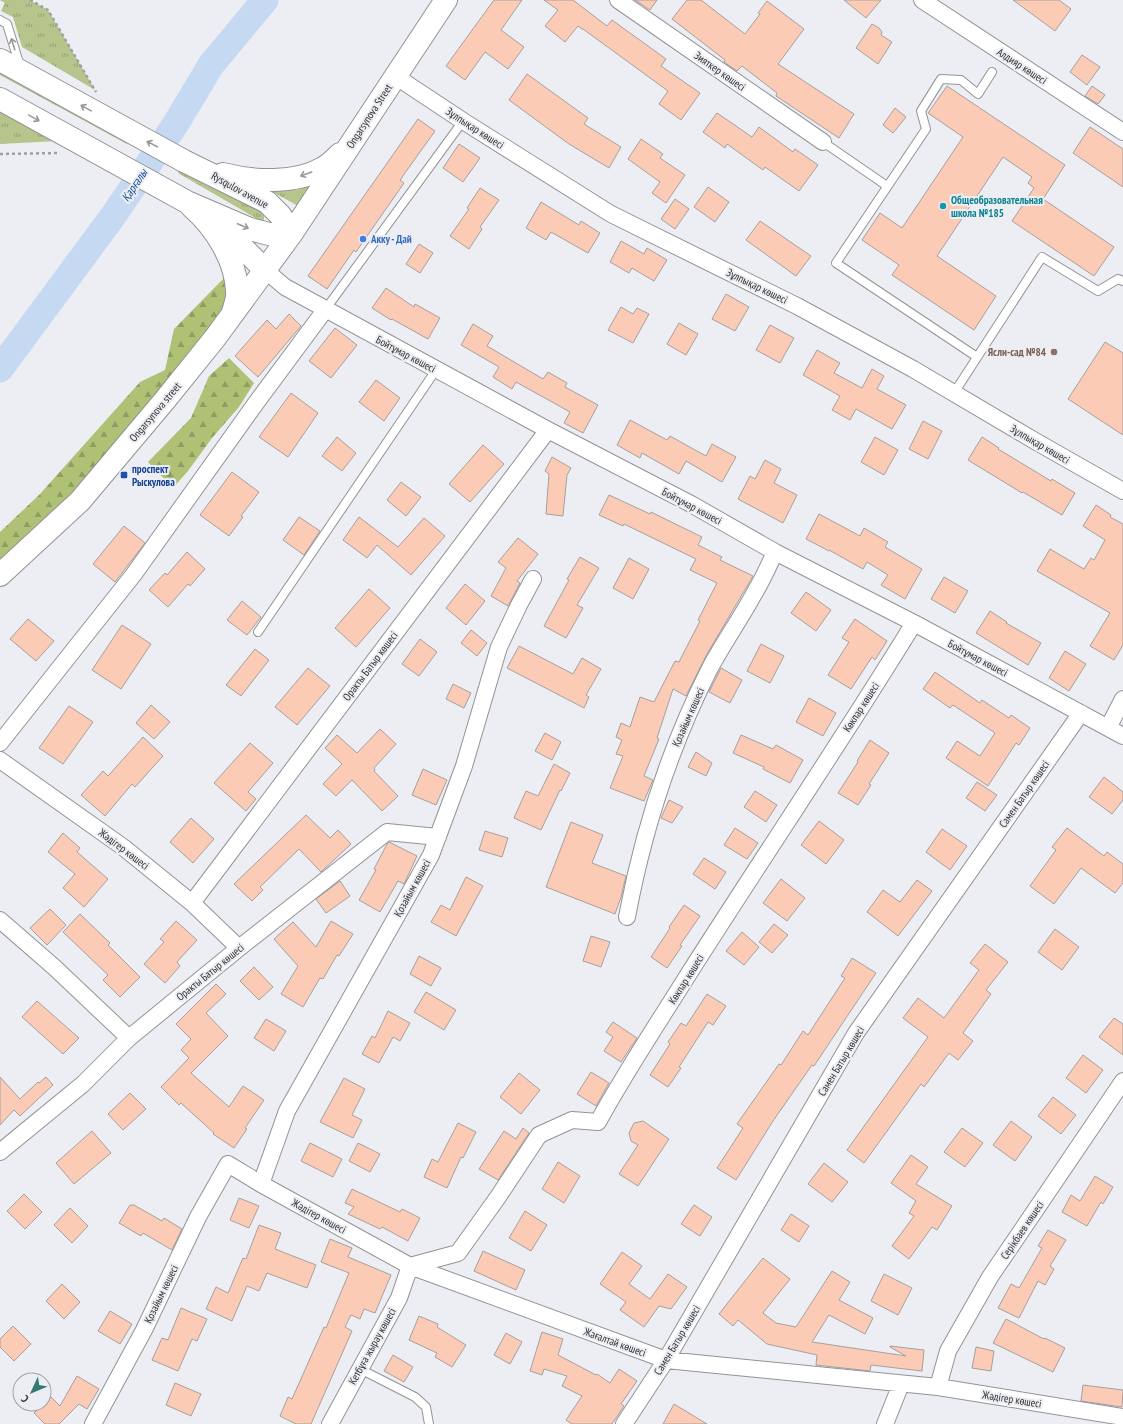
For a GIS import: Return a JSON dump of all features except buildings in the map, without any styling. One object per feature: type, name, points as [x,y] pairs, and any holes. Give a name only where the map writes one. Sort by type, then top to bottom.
[{"type":"main road","name":"Ongarsynova Street","points":[[292,232],[446,0]]},
{"type":"main road","name":"Rysqulov avenue","points":[[0,60],[192,165],[267,202],[280,215],[292,232]]},
{"type":"main road","points":[[0,99],[178,197],[250,229],[269,234],[292,232]]},
{"type":"main road","points":[[192,165],[229,176],[272,180],[296,178],[323,168],[350,146]]},
{"type":"main road","points":[[178,197],[238,243],[265,270]]},
{"type":"main road","points":[[204,217],[224,248],[235,273],[237,292],[233,315]]},
{"type":"main road","name":"Ongarsynova street","points":[[0,576],[80,501],[165,400],[233,315],[292,232]]},
{"type":"street","name":"Зияткер көшесі","points":[[618,0],[823,142]]},
{"type":"street","name":"Алдияр көшесі","points":[[922,0],[1123,132]]},
{"type":"street","name":"Зұлпықар көшесі","points":[[396,76],[463,121],[611,214],[797,306],[906,365],[1123,491]]},
{"type":"street","name":"Бойтұмар көшесі","points":[[265,270],[285,287],[325,310],[548,430],[691,504],[775,552],[914,623],[1123,736]]},
{"type":"street","points":[[0,742],[134,574],[256,402],[325,310]]},
{"type":"street","name":"Оракты Батыр көшесі","points":[[192,903],[548,430]]},
{"type":"street","name":"Қозайым көшесі","points":[[627,917],[633,882],[650,816],[681,729],[711,667],[756,591],[775,552]]},
{"type":"street","name":"Қозайым көшесі","points":[[260,1184],[287,1112],[431,855],[464,766],[499,646],[533,579]]},
{"type":"street","name":"Көкпар көшесі","points":[[410,1266],[458,1253],[498,1197],[539,1135],[572,1120],[598,1122],[615,1092],[722,922],[873,690],[914,623]]},
{"type":"street","points":[[1108,728],[1123,699]]},
{"type":"street","name":"Самен Батыр көшесі","points":[[624,1424],[666,1360],[856,1033],[1081,713]]},
{"type":"street","name":"Жәдігер көшесі","points":[[0,760],[123,847],[192,903],[239,948]]},
{"type":"street","name":"Оракты Батыр көшесі","points":[[0,1152],[84,1084],[128,1038],[239,948],[387,832],[438,837]]},
{"type":"street","points":[[0,920],[54,967],[128,1038]]},
{"type":"street","name":"Серікбаев көшесі","points":[[938,1387],[948,1351],[990,1277],[1123,1081]]},
{"type":"street","name":"Қозайым көшесі","points":[[93,1424],[144,1330],[198,1217],[228,1164]]},
{"type":"street","name":"Жәдігер көшесі","points":[[228,1164],[260,1184],[410,1266]]},
{"type":"street","name":"Жағалтай көшесі","points":[[410,1266],[666,1360],[901,1384]]},
{"type":"street","name":"Кетбұға жырау көшесі","points":[[330,1424],[399,1298],[410,1266]]},
{"type":"street","points":[[885,1424],[901,1384]]},
{"type":"street","name":"Жәдігер көшесі","points":[[901,1384],[938,1387],[1123,1418]]},
{"type":"lane","points":[[0,20],[7,24],[22,72]]},
{"type":"lane","points":[[978,357],[836,263],[926,129],[921,111],[941,79],[961,80],[978,94],[992,72]]},
{"type":"lane","points":[[325,310],[463,121]]},
{"type":"lane","points":[[823,142],[887,186]]},
{"type":"lane","points":[[954,393],[1042,257],[1098,291],[1118,279],[1123,281]]},
{"type":"lane","points":[[258,632],[436,370]]},
{"type":"lane","points":[[360,1369],[415,1397],[426,1406],[429,1424]]},
{"type":"path","points":[[30,0],[48,10],[97,93]]},
{"type":"path","points":[[0,154],[60,153]]},
{"type":"green space","points":[[0,0],[30,0],[48,10],[95,90],[22,47],[13,17],[1,11],[5,3]]},
{"type":"green space","points":[[0,66],[129,137],[127,144],[0,75]]},
{"type":"green space","points":[[0,109],[57,141],[0,144]]},
{"type":"green space","points":[[181,167],[264,210],[264,223],[178,173]]},
{"type":"green space","points":[[324,177],[300,207],[262,186],[297,190]]},
{"type":"green space","points":[[227,275],[233,315],[0,575],[0,532],[40,494],[140,382],[165,370],[174,329]]},
{"type":"green space","points":[[229,358],[254,383],[239,407],[212,438],[188,471],[173,488],[148,462],[191,418],[209,376]]},
{"type":"waterway","name":"Қарғалы","points":[[0,369],[113,216],[175,125],[211,65],[265,0]]},
{"type":"place","name":"Общеобразовательная школа №185","points":[[943,206]]},
{"type":"place","name":"Акку - Дай","points":[[363,239]]},
{"type":"place","name":"Ясли-сад №84","points":[[1054,352]]},
{"type":"place","name":"проспект Рыскулова","points":[[124,475]]}]
